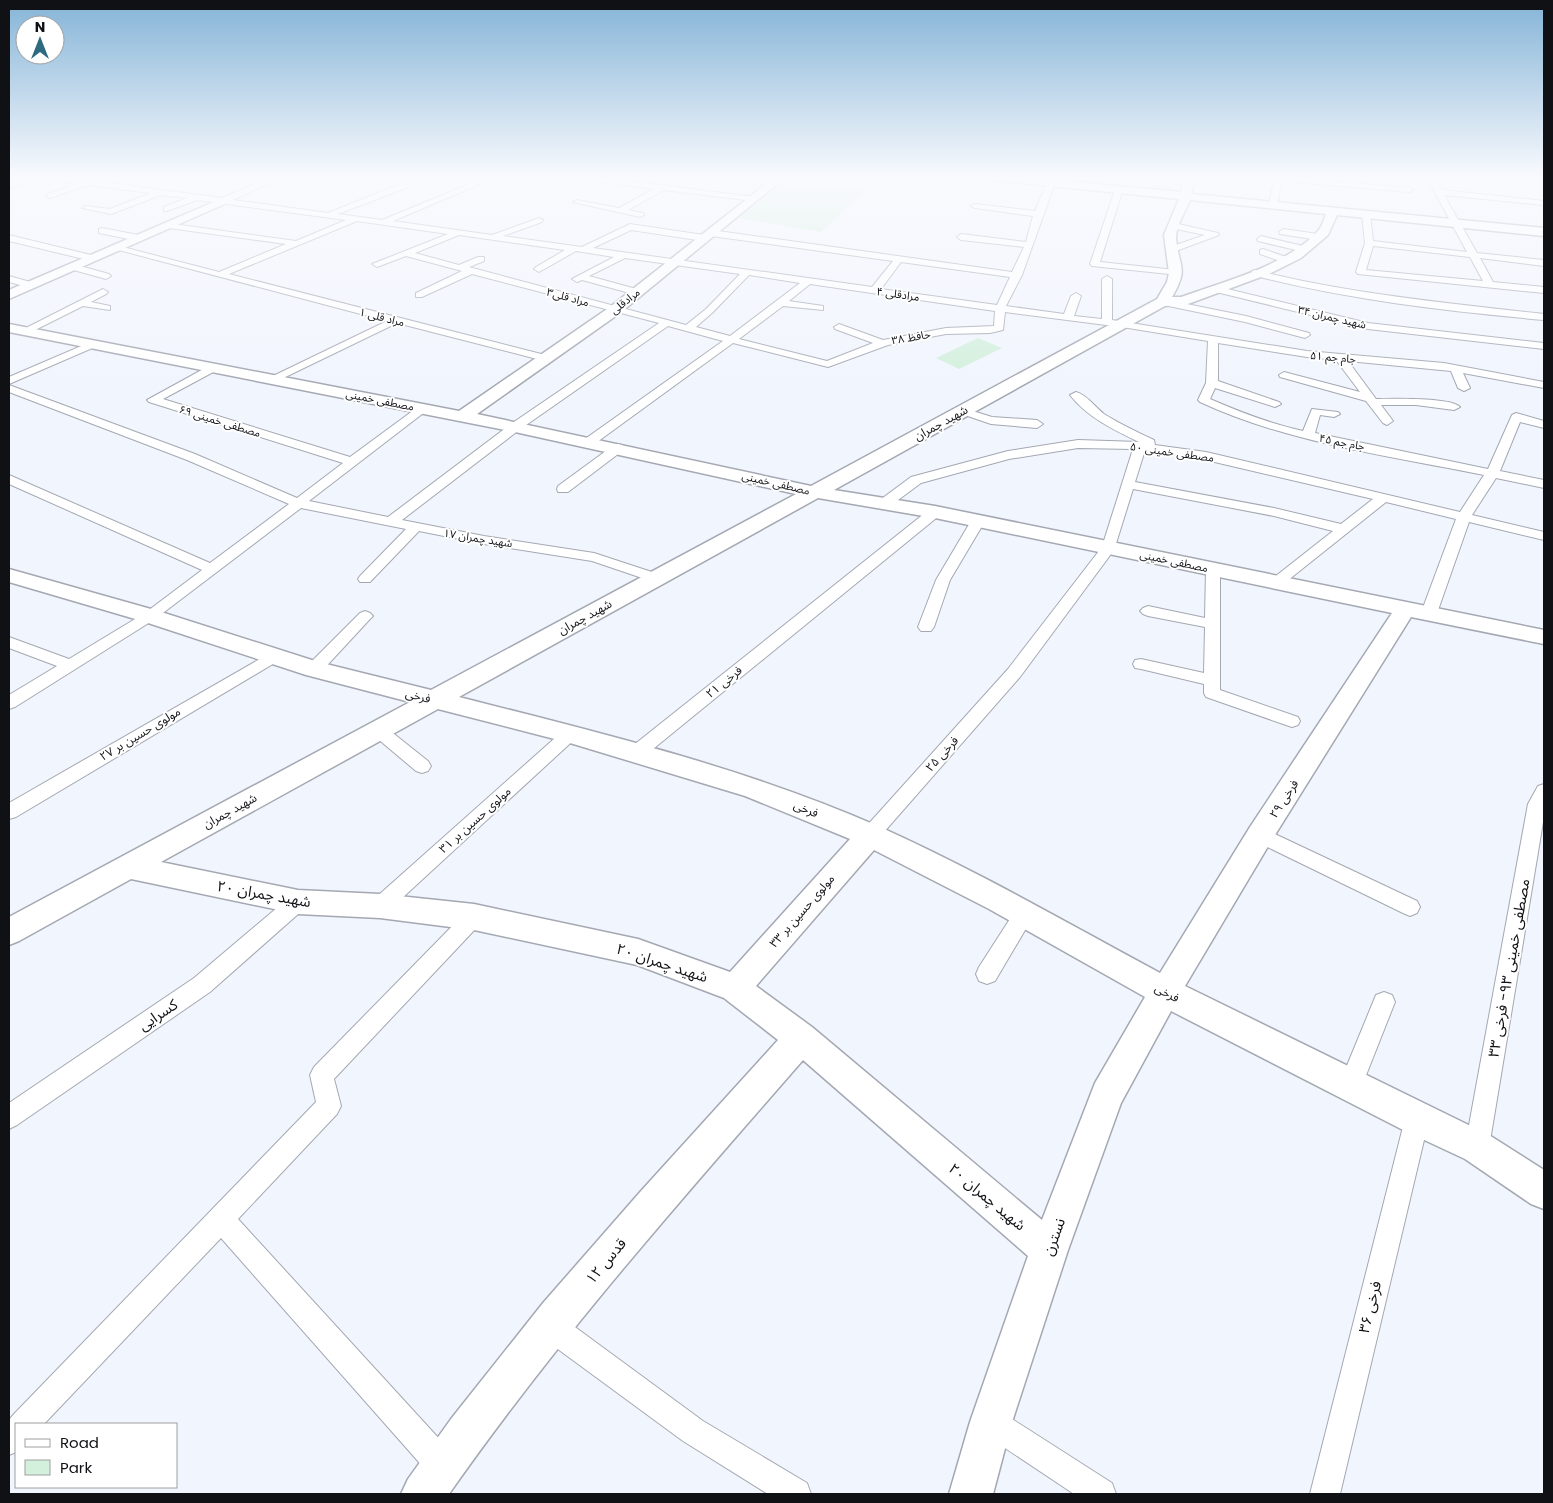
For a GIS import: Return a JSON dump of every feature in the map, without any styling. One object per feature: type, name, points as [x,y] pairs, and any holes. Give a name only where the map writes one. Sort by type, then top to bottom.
[{"type":"street","points":[[43,246],[92,258]]},
{"type":"street","points":[[9,295],[119,246]]},
{"type":"street","points":[[219,275],[291,246]]},
{"type":"street","points":[[377,264],[424,246]]},
{"type":"street","name":"مرادقلی ۴","points":[[558,246],[1000,309],[1114,323]]},
{"type":"street","points":[[539,269],[586,246]]},
{"type":"street","name":"مرادقلی","points":[[462,416],[615,310],[694,246]]},
{"type":"street","points":[[793,246],[1016,275]]},
{"type":"street","points":[[1000,309],[1029,246]]},
{"type":"street","points":[[1101,246],[1095,264],[1196,281],[1236,279]]},
{"type":"street","points":[[1182,246],[1173,249],[1175,278],[1162,302],[1246,319],[1305,335]]},
{"type":"street","points":[[1289,246],[1304,250]]},
{"type":"street","name":"شهید چمران","points":[[9,932],[963,411],[1114,323],[1162,302],[1183,301],[1215,289],[1286,260],[1308,246]]},
{"type":"street","points":[[1368,246],[1361,272],[1544,290]]},
{"type":"street","points":[[1394,246],[1541,263],[1544,275]]},
{"type":"street","points":[[1469,246],[1490,284]]},
{"type":"street","name":"مراد قلی ۱","points":[[115,248],[545,358]]},
{"type":"street","points":[[1263,252],[1286,260]]},
{"type":"street","name":"مراد قلی۳","points":[[405,253],[730,340]]},
{"type":"street","points":[[624,255],[578,279],[637,292]]},
{"type":"street","points":[[459,268],[481,259]]},
{"type":"street","points":[[874,290],[898,260]]},
{"type":"street","points":[[73,267],[106,276]]},
{"type":"street","points":[[419,295],[470,271]]},
{"type":"street","points":[[688,329],[709,311],[747,272]]},
{"type":"street","points":[[1255,273],[1288,283],[1421,303],[1439,309],[1544,317]]},
{"type":"street","points":[[1406,276],[1421,303]]},
{"type":"street","points":[[9,279],[31,286]]},
{"type":"street","points":[[1106,279],[1114,323]]},
{"type":"street","points":[[589,442],[782,303],[808,281]]},
{"type":"street","name":"شهید چمران ۳۴","points":[[1215,289],[1368,326],[1449,332],[1544,346]]},
{"type":"street","points":[[17,330],[82,303],[103,292]]},
{"type":"street","points":[[1068,318],[1076,296]]},
{"type":"street","points":[[1390,299],[1396,311]]},
{"type":"street","points":[[82,303],[107,308]]},
{"type":"street","points":[[782,303],[820,308]]},
{"type":"street","name":"حافظ ۳۸","points":[[730,340],[828,364],[882,343],[946,331],[999,328],[1000,309]]},
{"type":"street","points":[[274,380],[396,320]]},
{"type":"street","points":[[390,522],[515,427],[666,323]]},
{"type":"street","name":"جام جم ۵۱","points":[[1114,323],[1213,340],[1340,358],[1410,363],[1456,369],[1544,385]]},
{"type":"street","points":[[839,327],[882,343]]},
{"type":"street","name":"مصطفی خمینی","points":[[17,330],[462,416],[618,448],[814,492],[935,512],[1544,636]]},
{"type":"street","name":"جام جم ۴۵","points":[[1213,340],[1212,383],[1204,400],[1228,411],[1283,430],[1544,484]]},
{"type":"street","points":[[9,381],[93,344]]},
{"type":"street","points":[[1340,358],[1387,421]]},
{"type":"street","name":"مصطفی خمینی ۶۹","points":[[213,368],[153,400],[352,462]]},
{"type":"street","points":[[1456,369],[1464,388]]},
{"type":"street","points":[[1284,375],[1372,401],[1416,402],[1454,407]]},
{"type":"street","points":[[1495,376],[1500,392]]},
{"type":"street","points":[[1212,383],[1275,404]]},
{"type":"street","name":"شهید چمران ۱۷","points":[[9,388],[191,457],[298,503],[415,527],[594,557],[656,578]]},
{"type":"street","points":[[1076,394],[1088,408],[1117,427],[1163,449]]},
{"type":"street","points":[[9,703],[150,616],[422,409]]},
{"type":"street","points":[[963,411],[991,420],[1037,424]]},
{"type":"street","points":[[1308,435],[1316,411],[1334,414]]},
{"type":"street","points":[[1418,611],[1464,517],[1493,472],[1516,418],[1544,424]]},
{"type":"street","name":"مصطفی خمینی ۵۰","points":[[885,503],[916,480],[1008,455],[1078,444],[1140,446],[1206,456],[1544,536]]},
{"type":"street","points":[[1109,548],[1140,446]]},
{"type":"street","points":[[563,489],[618,448]]},
{"type":"street","points":[[9,479],[212,569]]},
{"type":"street","points":[[1128,484],[1274,512],[1343,530]]},
{"type":"street","points":[[1277,582],[1383,498]]},
{"type":"street","name":"فرخی ۲۱","points":[[636,753],[935,512]]},
{"type":"street","points":[[926,627],[943,580],[978,521]]},
{"type":"street","points":[[365,579],[415,527]]},
{"type":"street","name":"فرخی ۲۵","points":[[870,835],[1014,673],[1109,548]]},
{"type":"street","points":[[1213,569],[1212,693],[1292,721]]},
{"type":"street","name":"فرخی","points":[[9,575],[150,616],[272,657],[570,734],[753,788],[870,835],[1024,914],[1165,992],[1417,1120],[1477,1147],[1544,1191]]},
{"type":"street","points":[[1148,611],[1212,624]]},
{"type":"street","name":"فرخی ۲۹","points":[[1165,992],[1260,836],[1418,611]]},
{"type":"street","points":[[314,669],[365,616]]},
{"type":"street","points":[[9,642],[69,665]]},
{"type":"street","name":"مولوی حسین بر ۲۷","points":[[9,812],[272,657]]},
{"type":"street","points":[[1140,664],[1212,680]]},
{"type":"street","points":[[378,730],[422,766]]},
{"type":"street","name":"مولوی حسین بر ۳۱","points":[[380,906],[570,734]]},
{"type":"street","name":"مصطفی خمینی ۹۳- فرخی ۳۳","points":[[1477,1147],[1537,804],[1544,791]]},
{"type":"street","name":"مولوی حسین بر ۳۳","points":[[735,988],[870,835]]},
{"type":"street","points":[[1260,836],[1410,908]]},
{"type":"street","name":"شهید چمران ۲۰","points":[[126,868],[298,902],[380,906],[474,917],[638,952],[735,988],[801,1038],[1049,1250]]},
{"type":"street","name":"کسرایی","points":[[9,1117],[202,985],[298,902]]},
{"type":"street","points":[[987,974],[1024,914]]},
{"type":"street","points":[[25,1423],[329,1106],[322,1075],[474,917]]},
{"type":"street","name":"نسترن","points":[[971,1494],[990,1422],[1049,1250],[1107,1094],[1165,992]]},
{"type":"street","points":[[1351,1085],[1384,1002]]},
{"type":"street","name":"قدس ۱۲","points":[[433,1480],[550,1326],[677,1177],[801,1038]]},
{"type":"street","name":"فرخی ۳۶","points":[[1325,1494],[1417,1120]]},
{"type":"street","points":[[221,1219],[433,1480]]},
{"type":"street","points":[[550,1326],[693,1431],[796,1494]]},
{"type":"street","points":[[990,1422],[1101,1494]]},
{"type":"green space","points":[[978,338],[1002,348],[959,369],[936,358]]}]
